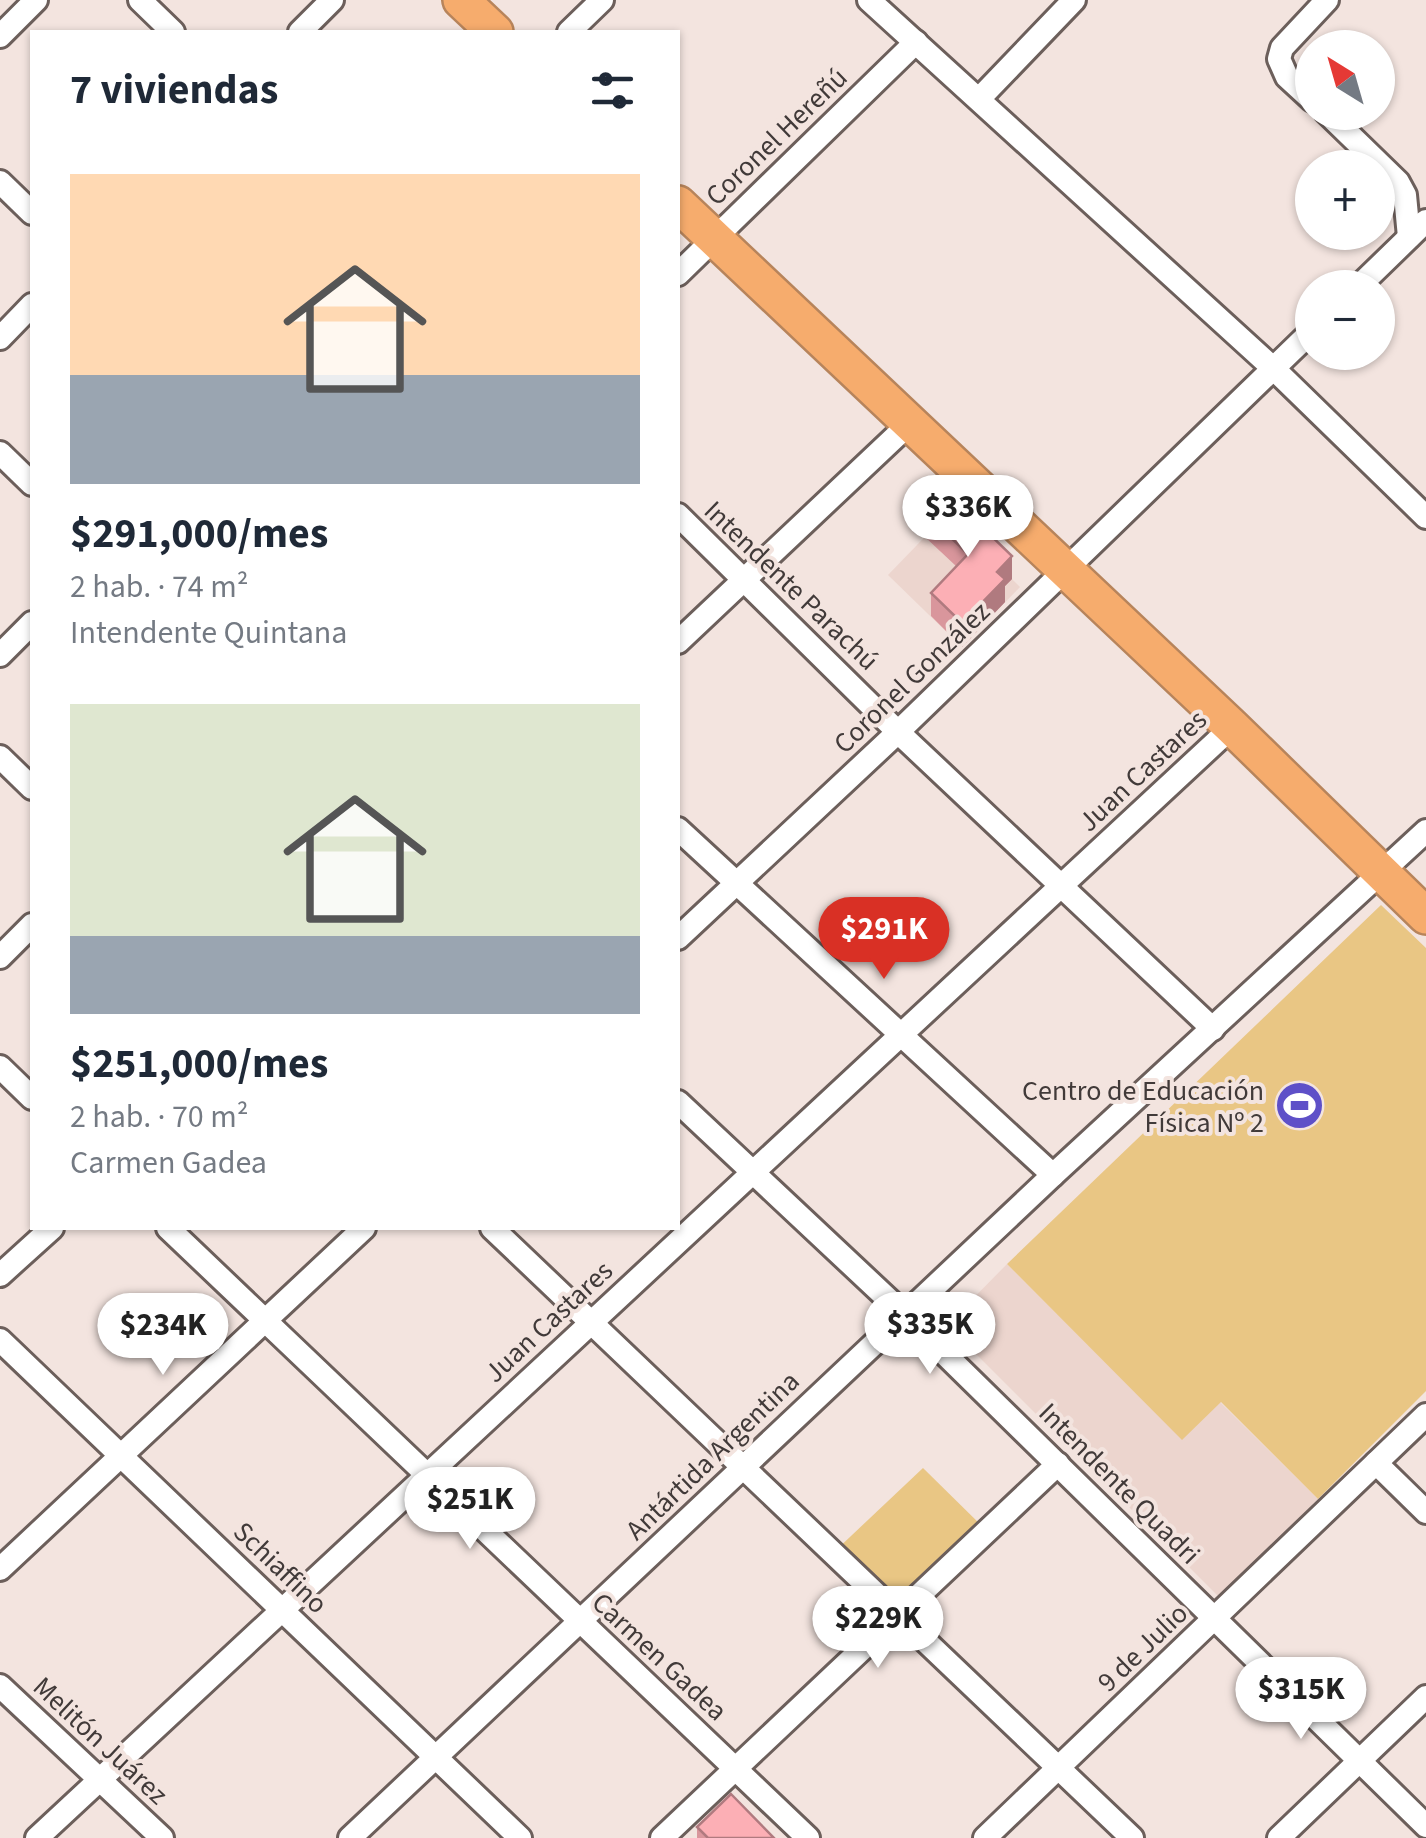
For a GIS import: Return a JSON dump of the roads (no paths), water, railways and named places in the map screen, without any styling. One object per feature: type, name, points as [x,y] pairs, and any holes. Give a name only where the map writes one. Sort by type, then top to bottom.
[{"type":"highway","points":[[461,0],[494,30]]},
{"type":"highway","points":[[680,206],[1232,727],[1426,916]]},
{"type":"street","points":[[0,36],[36,0]]},
{"type":"street","points":[[140,0],[172,30]]},
{"type":"street","points":[[302,30],[332,0]]},
{"type":"street","points":[[571,30],[602,0]]},
{"type":"street","points":[[869,0],[1274,369],[1426,517]]},
{"type":"street","points":[[979,99],[1074,0]]},
{"type":"street","points":[[1299,30],[1327,0]]},
{"type":"street","points":[[1295,34],[1282,48],[1279,59],[1295,84]]},
{"type":"street","name":"Coronel Hereñú","points":[[680,272],[916,42]]},
{"type":"street","points":[[1345,130],[1398,182],[1418,229],[1376,270]]},
{"type":"street","points":[[0,182],[30,212]]},
{"type":"street","points":[[0,338],[30,307]]},
{"type":"street","name":"Coronel González","points":[[680,936],[1295,349]]},
{"type":"street","points":[[680,640],[910,423]]},
{"type":"street","points":[[0,453],[30,482]]},
{"type":"street","name":"Intendente Parachú","points":[[680,517],[898,732],[1213,1028]]},
{"type":"street","points":[[0,656],[30,625]]},
{"type":"street","name":"Juan Castares","points":[[37,1838],[1232,727]]},
{"type":"street","points":[[0,757],[30,786]]},
{"type":"street","points":[[680,831],[1053,1175]]},
{"type":"street","name":"Antártida Argentina","points":[[350,1838],[742,1466],[1426,831]]},
{"type":"street","points":[[0,958],[30,927]]},
{"type":"street","points":[[0,1067],[30,1096]]},
{"type":"street","name":"Intendente Quadri","points":[[680,1104],[905,1315],[1426,1826]]},
{"type":"street","points":[[0,1275],[50,1230]]},
{"type":"street","name":"Carmen Gadea","points":[[170,1230],[808,1838]]},
{"type":"street","points":[[0,1569],[362,1230]]},
{"type":"street","points":[[494,1230],[1132,1838]]},
{"type":"street","name":"Schiaffino","points":[[0,1340],[520,1838]]},
{"type":"street","name":"9 de Julio","points":[[985,1838],[1426,1415]]},
{"type":"street","points":[[1376,1463],[1426,1512]]},
{"type":"street","points":[[662,1838],[1058,1464]]},
{"type":"street","name":"Melitón Juárez","points":[[0,1686],[162,1838]]},
{"type":"street","points":[[1279,1838],[1426,1697]]},
{"type":"place","name":"Centro de Educación Física Nº 2","points":[[1299,1106]]}]
